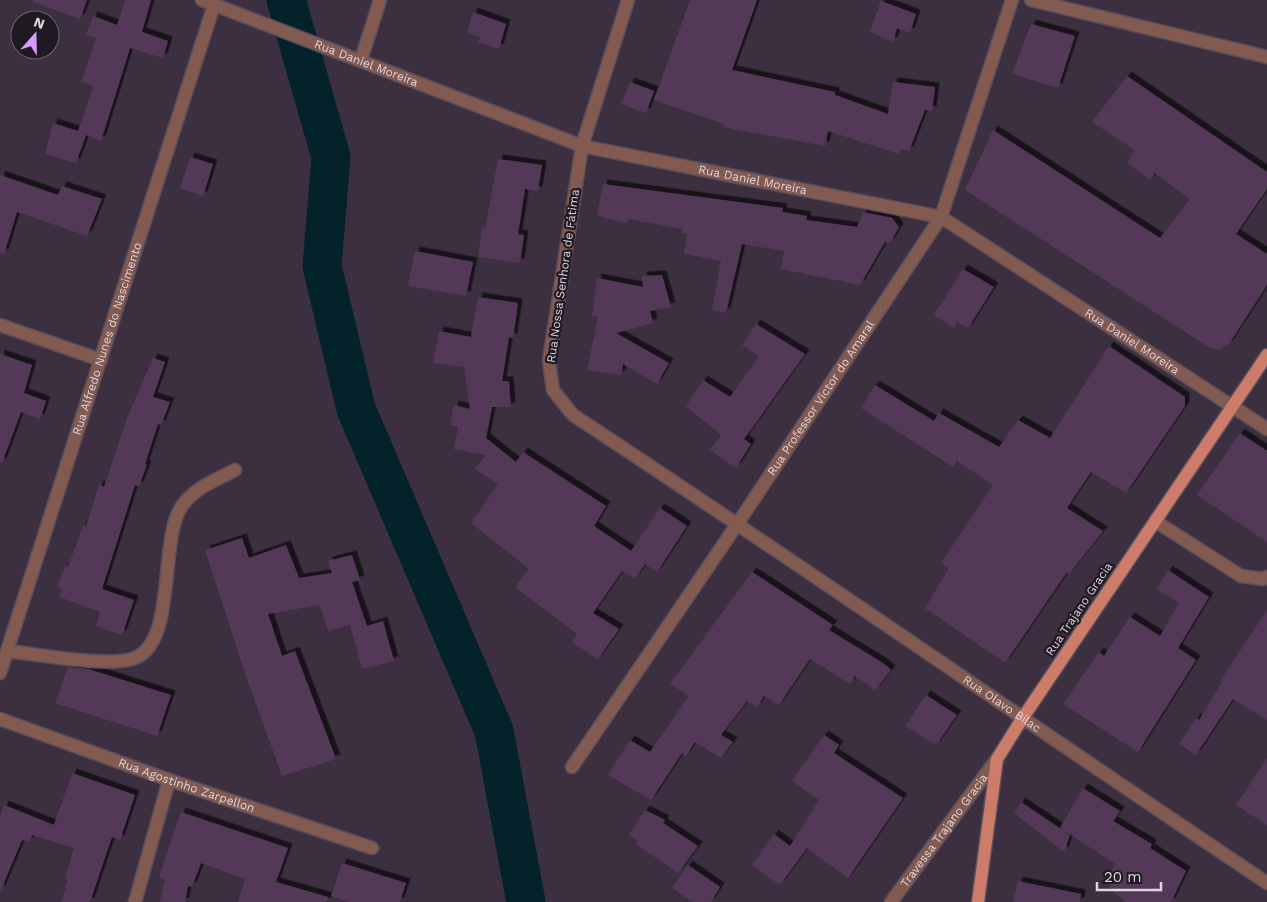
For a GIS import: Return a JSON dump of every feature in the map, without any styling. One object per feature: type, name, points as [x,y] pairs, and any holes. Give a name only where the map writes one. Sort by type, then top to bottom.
[{"type":"main road","name":"Rua Trajano Gracia","points":[[978,902],[997,759],[1267,355]]},
{"type":"street","name":"Rua Daniel Moreira","points":[[202,0],[582,146],[941,217],[1267,429]]},
{"type":"street","points":[[361,60],[380,0]]},
{"type":"street","name":"Rua Nossa Senhora de Fátima","points":[[628,0],[582,146],[549,361],[553,390],[573,415],[738,523]]},
{"type":"street","name":"Rua Professor Victor do Amaral","points":[[572,766],[738,523],[941,217],[1012,0]]},
{"type":"street","points":[[1031,0],[1267,57]]},
{"type":"street","name":"Rua Alfredo Nunes do Nascimento","points":[[0,673],[214,5]]},
{"type":"street","points":[[0,325],[101,360]]},
{"type":"street","points":[[7,651],[111,662],[134,659],[146,649],[159,629],[173,529],[182,506],[198,489],[235,470]]},
{"type":"street","points":[[1155,521],[1241,576],[1263,579],[1267,577]]},
{"type":"street","name":"Rua Olavo Bilac","points":[[738,523],[1022,719],[1267,883]]},
{"type":"street","name":"Rua Agostinho Zarpellon","points":[[0,719],[169,780],[372,848]]},
{"type":"street","name":"Travessa Trajano Gracia","points":[[891,902],[997,759]]},
{"type":"street","points":[[135,902],[169,780]]},
{"type":"building","points":[[34,0],[87,0],[80,19],[60,12],[60,10],[33,2]]},
{"type":"building","points":[[125,0],[151,0],[142,32],[168,41],[163,58],[130,48],[101,141],[86,135],[76,163],[45,154],[53,123],[78,131],[93,86],[81,82],[96,38],[86,35],[93,16],[117,25]]},
{"type":"building","points":[[690,0],[757,0],[732,70],[835,92],[835,95],[888,114],[893,82],[935,87],[932,111],[925,110],[909,151],[901,149],[899,154],[828,131],[825,146],[723,127],[724,124],[654,100]]},
{"type":"building","points":[[881,1],[916,14],[910,33],[897,28],[893,42],[870,32]]},
{"type":"building","points":[[473,12],[506,24],[499,49],[478,42],[480,37],[467,33]]},
{"type":"building","points":[[1031,24],[1075,36],[1058,88],[1012,74]]},
{"type":"building","points":[[1127,76],[1267,172],[1267,189],[1236,234],[1267,254],[1267,285],[1229,344],[1220,350],[1210,348],[965,190],[993,130],[1160,238],[1190,199],[1155,173],[1150,180],[1127,163],[1135,150],[1092,122]]},
{"type":"building","points":[[630,82],[654,91],[646,113],[621,104]]},
{"type":"building","points":[[190,157],[213,164],[203,196],[180,188]]},
{"type":"building","points":[[498,159],[542,165],[538,191],[525,189],[518,234],[524,235],[520,263],[478,257],[482,228],[485,229]]},
{"type":"building","points":[[0,175],[58,195],[62,186],[102,199],[87,236],[17,212],[4,254],[0,253]]},
{"type":"building","points":[[603,184],[783,208],[782,212],[807,216],[806,220],[857,227],[863,212],[892,218],[899,227],[890,243],[885,242],[860,285],[781,269],[784,251],[742,244],[726,313],[712,310],[721,261],[684,254],[687,234],[682,233],[683,229],[628,219],[627,223],[597,216]]},
{"type":"building","points":[[415,251],[473,262],[466,296],[408,286]]},
{"type":"building","points":[[963,269],[994,287],[968,328],[957,322],[954,328],[934,315]]},
{"type":"building","points":[[662,275],[671,307],[650,311],[653,323],[616,333],[669,363],[657,384],[623,364],[621,375],[587,370],[598,317],[592,316],[597,278],[643,287],[642,276]]},
{"type":"building","points":[[478,297],[518,303],[513,338],[509,337],[502,381],[509,381],[511,407],[492,407],[486,438],[516,462],[523,452],[606,506],[594,526],[631,551],[660,508],[687,526],[657,572],[645,564],[635,578],[622,571],[593,613],[619,629],[598,659],[572,643],[577,634],[515,587],[529,569],[471,523],[498,484],[475,469],[486,455],[454,449],[458,427],[450,425],[454,405],[470,409],[464,367],[433,363],[439,331],[471,337]]},
{"type":"building","points":[[756,324],[805,354],[744,439],[751,444],[736,468],[710,450],[721,435],[686,406],[703,380],[730,397],[759,356],[742,345]]},
{"type":"building","points":[[1109,346],[1185,397],[1185,406],[1126,493],[1091,472],[1067,508],[1103,531],[1069,574],[1067,572],[1005,663],[925,608],[949,568],[941,563],[993,485],[957,461],[953,467],[861,408],[875,385],[934,421],[939,413],[999,447],[1018,420],[1050,438]]},
{"type":"building","points":[[0,354],[32,365],[24,393],[46,401],[40,419],[21,412],[2,463],[0,462]]},
{"type":"building","points":[[153,358],[165,362],[153,397],[170,402],[161,425],[158,424],[139,486],[135,485],[102,589],[134,600],[122,635],[96,626],[100,612],[59,597],[62,590],[57,587],[65,566],[68,567],[83,525],[86,527],[99,485],[104,487],[127,418]]},
{"type":"building","points":[[1240,433],[1267,451],[1267,542],[1197,495]]},
{"type":"building","points":[[242,538],[249,558],[286,545],[299,578],[332,573],[328,561],[352,555],[360,580],[352,582],[367,626],[383,621],[394,661],[362,669],[350,625],[328,631],[320,605],[268,614],[282,656],[295,651],[336,759],[282,776],[246,676],[205,550]]},
{"type":"building","points":[[1168,570],[1209,597],[1178,648],[1196,660],[1138,752],[1063,704],[1099,652],[1104,656],[1130,617],[1160,636],[1179,603],[1157,589]]},
{"type":"building","points":[[752,572],[833,625],[829,630],[883,663],[891,670],[875,690],[855,676],[850,684],[810,659],[779,705],[764,696],[757,707],[747,701],[721,735],[733,742],[721,758],[695,742],[686,756],[682,753],[651,800],[608,775],[630,740],[650,752],[689,696],[670,684]]},
{"type":"building","points":[[1267,610],[1267,720],[1233,699],[1196,755],[1179,744],[1196,718],[1199,720],[1222,682],[1220,681]]},
{"type":"building","points":[[68,667],[88,669],[171,695],[157,736],[55,703]]},
{"type":"building","points":[[926,695],[957,715],[936,745],[905,726]]},
{"type":"building","points":[[824,735],[839,745],[834,753],[903,798],[848,878],[807,848],[780,885],[752,865],[774,834],[790,846],[819,800],[792,781]]},
{"type":"building","points":[[1267,758],[1267,825],[1236,805]]},
{"type":"building","points":[[72,773],[135,795],[120,840],[112,837],[90,902],[61,902],[68,880],[65,879],[74,848],[32,835],[29,842],[22,840],[0,892],[0,817],[4,805],[54,825]]},
{"type":"building","points":[[1083,788],[1120,811],[1113,821],[1152,844],[1150,848],[1186,871],[1171,902],[1126,902],[1109,888],[1114,863],[1060,828]]},
{"type":"building","points":[[1021,802],[1070,835],[1064,852],[1014,813]]},
{"type":"building","points":[[645,810],[665,820],[663,823],[698,846],[678,873],[636,844],[637,841],[629,835]]},
{"type":"building","points":[[181,812],[288,848],[276,882],[328,897],[327,902],[238,902],[245,879],[201,863],[192,887],[188,886],[185,902],[160,902],[165,879],[159,877]]},
{"type":"building","points":[[342,863],[406,883],[400,902],[350,902],[331,896]]},
{"type":"building","points":[[688,865],[720,887],[711,902],[693,902],[672,888]]},
{"type":"building","points":[[1018,881],[1081,894],[1080,902],[1013,902]]},
{"type":"waterway","points":[[286,0],[331,157],[322,266],[356,409],[494,731],[526,902]]}]
